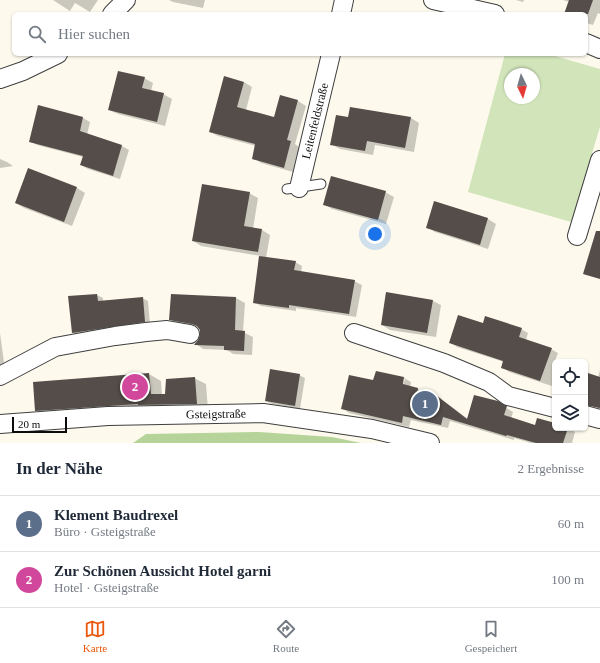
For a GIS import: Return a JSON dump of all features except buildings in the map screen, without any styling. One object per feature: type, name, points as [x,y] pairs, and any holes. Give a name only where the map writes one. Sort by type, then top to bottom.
[{"type":"street","points":[[114,12],[126,0]]},
{"type":"street","points":[[341,12],[344,0]]},
{"type":"street","points":[[433,0],[486,12]]},
{"type":"street","points":[[588,44],[600,49]]},
{"type":"street","points":[[0,79],[23,71],[54,56]]},
{"type":"street","name":"Leitenfeldstraße","points":[[293,188],[330,56]]},
{"type":"street","points":[[576,236],[600,160]]},
{"type":"street","points":[[0,376],[55,348],[115,336],[146,332],[167,330],[190,334]]},
{"type":"street","points":[[354,333],[444,363],[488,382],[508,396],[552,407]]},
{"type":"street","name":"Gsteigstraße","points":[[0,424],[108,416],[263,413],[372,429],[430,443]]},
{"type":"street","points":[[588,416],[600,419]]},
{"type":"lane","points":[[293,188],[321,184]]},
{"type":"green space","points":[[504,56],[555,56],[600,69],[600,127],[571,222],[468,192]]},
{"type":"green space","points":[[259,432],[332,437],[361,443],[133,443],[146,434]]},
{"type":"place","name":"Zur Schönen Aussicht Hotel garni","points":[[135,387]]},
{"type":"place","name":"Klement Baudrexel","points":[[425,404]]}]
